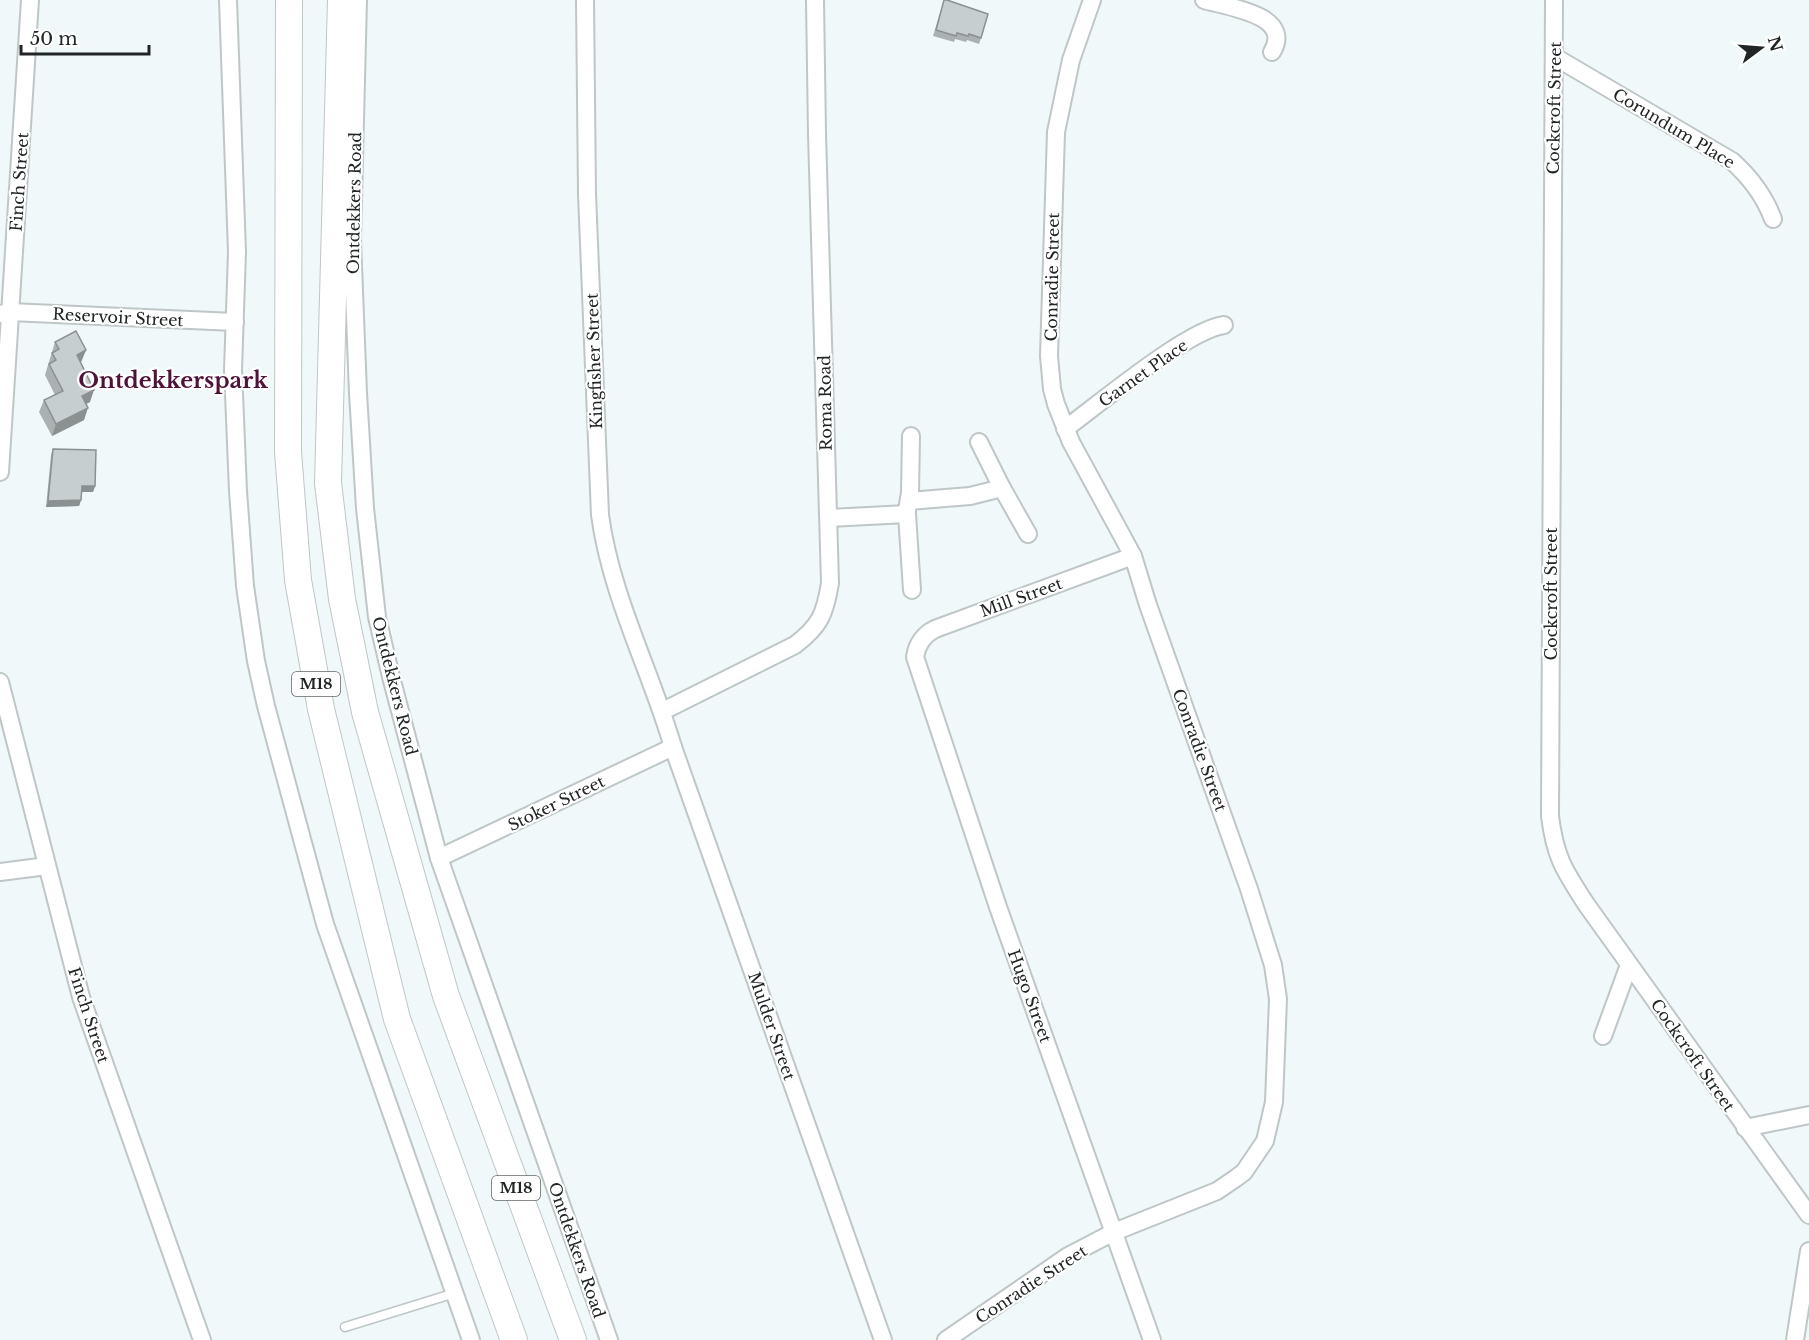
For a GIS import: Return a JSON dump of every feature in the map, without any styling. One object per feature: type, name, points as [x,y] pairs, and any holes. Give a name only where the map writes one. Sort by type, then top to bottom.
[{"type":"main road","name":"M18","points":[[289,0],[288,452],[298,580],[321,709],[397,1019],[514,1340]]},
{"type":"main road","name":"Ontdekkers Road","points":[[341,0],[328,483],[342,599],[365,712],[446,996],[573,1340]]},
{"type":"street","name":"Finch Street","points":[[0,472],[5,313],[30,0]]},
{"type":"street","points":[[228,0],[237,252],[233,370],[242,551],[251,630],[266,706],[325,924],[471,1340]]},
{"type":"street","name":"Ontdekkers Road","points":[[358,0],[352,240],[358,393],[375,606],[384,650],[440,858],[609,1340]]},
{"type":"street","name":"Kingfisher Street","points":[[585,0],[587,194],[600,515],[607,555],[625,614],[663,711]]},
{"type":"street","name":"Roma Road","points":[[663,711],[795,645],[820,621],[826,607],[830,583],[829,518],[815,0]]},
{"type":"street","name":"Conradie Street","points":[[946,1340],[1068,1256],[1114,1232],[1217,1191],[1244,1172],[1265,1141],[1272,1118],[1278,1023],[1278,986],[1273,965],[1249,889],[1148,605],[1133,556],[1080,460],[1065,429],[1052,389],[1050,371],[1056,132],[1071,60],[1092,0]]},
{"type":"street","points":[[1204,0],[1264,18],[1277,37],[1272,52]]},
{"type":"street","name":"Cockcroft Street","points":[[1554,0],[1550,816],[1554,848],[1561,865],[1629,965],[1809,1215]]},
{"type":"street","name":"Corundum Place","points":[[1555,57],[1732,161],[1743,170],[1761,192],[1773,219]]},
{"type":"street","name":"Reservoir Street","points":[[5,313],[235,322]]},
{"type":"street","name":"Garnet Place","points":[[1065,429],[1186,342],[1214,327],[1224,325]]},
{"type":"street","points":[[910,436],[908,507],[912,590]]},
{"type":"street","points":[[979,441],[1028,534]]},
{"type":"street","points":[[829,518],[908,507],[1002,488]]},
{"type":"street","name":"Mill Street","points":[[916,649],[926,634],[935,629],[1133,556]]},
{"type":"street","name":"Hugo Street","points":[[916,649],[918,671],[994,896],[1152,1340]]},
{"type":"street","name":"Finch Street","points":[[0,682],[81,997],[202,1340]]},
{"type":"street","name":"Mulder Street","points":[[663,711],[673,747],[883,1340]]},
{"type":"street","name":"Stoker Street","points":[[440,858],[673,747]]},
{"type":"street","points":[[0,872],[47,866]]},
{"type":"street","points":[[1603,1036],[1629,965]]},
{"type":"street","name":"Cockcroft Street","points":[[1746,1128],[1809,1115]]},
{"type":"street","points":[[1795,1340],[1809,1251]]},
{"type":"lane","points":[[345,1328],[455,1293]]},
{"type":"building","points":[[944,0],[988,14],[981,38],[957,33],[956,36],[936,30]]},
{"type":"building","points":[[76,331],[86,350],[77,355],[94,390],[82,396],[88,408],[56,424],[44,400],[63,391],[49,364],[56,360],[52,353],[59,349],[55,342]]},
{"type":"building","points":[[53,449],[96,450],[95,486],[82,486],[81,500],[48,501]]},
{"type":"district","name":"Ontdekkerspark","points":[[173,380]]}]
